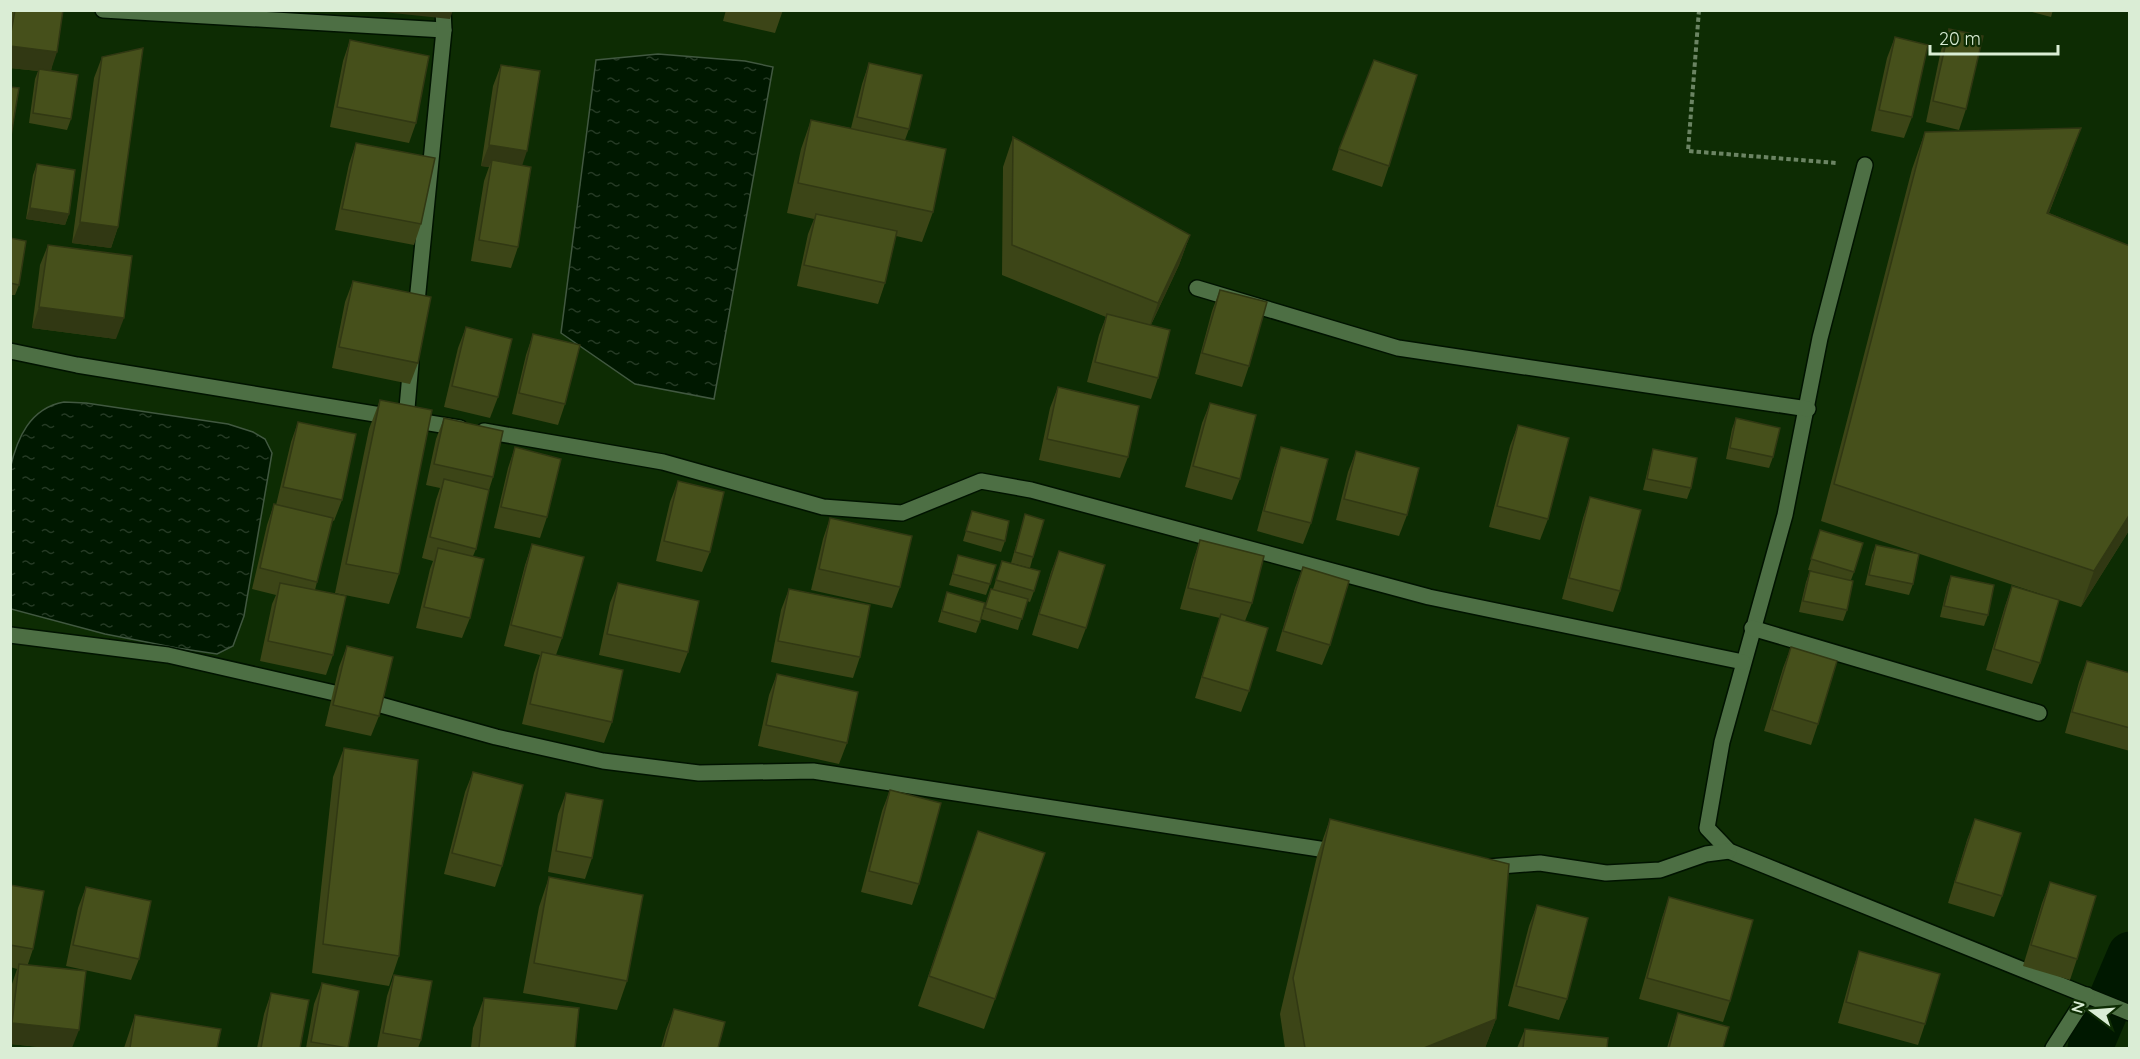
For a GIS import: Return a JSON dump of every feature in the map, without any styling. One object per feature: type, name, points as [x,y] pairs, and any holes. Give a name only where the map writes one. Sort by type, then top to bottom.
[{"type":"street","points":[[103,10],[444,30]]},
{"type":"street","points":[[415,325],[444,30],[443,10]]},
{"type":"street","points":[[1864,165],[1820,338],[1808,409],[1785,514],[1722,742],[1707,828],[1729,851],[2130,1012]]},
{"type":"street","points":[[1197,288],[1398,348],[1808,409]]},
{"type":"street","points":[[406,419],[412,349]]},
{"type":"street","points":[[10,351],[77,365],[663,462],[822,507],[902,513],[981,481],[1031,490],[1429,597],[1743,662]]},
{"type":"street","points":[[1752,628],[2039,713]]},
{"type":"street","points":[[10,635],[168,655],[352,697],[496,737],[603,761],[699,772],[813,771],[1349,854]]},
{"type":"street","points":[[1473,868],[1540,863],[1606,873],[1660,870],[1706,854],[1729,851]]},
{"type":"street","points":[[2053,1048],[2087,995]]},
{"type":"path","points":[[1699,10],[1688,151],[1864,165]]},
{"type":"water","points":[[658,54],[745,61],[773,67],[714,399],[635,384],[561,333],[596,60]]},
{"type":"water","points":[[64,402],[86,403],[228,424],[253,432],[265,439],[272,453],[244,616],[233,646],[217,654],[177,648],[105,634],[11,609],[10,469],[13,457],[21,436],[34,418],[52,405]]},
{"type":"building","points":[[15,10],[63,10],[57,52],[10,46]]},
{"type":"building","points":[[1949,29],[1983,36],[1966,109],[1933,101]]},
{"type":"building","points":[[1895,37],[1928,45],[1912,117],[1879,110]]},
{"type":"building","points":[[350,40],[429,56],[416,123],[337,107]]},
{"type":"building","points":[[143,48],[118,227],[80,222],[102,57]]},
{"type":"building","points":[[1374,60],[1417,75],[1389,166],[1339,149]]},
{"type":"building","points":[[869,63],[922,75],[909,129],[857,117]]},
{"type":"building","points":[[501,65],[540,71],[527,151],[489,145]]},
{"type":"building","points":[[39,69],[78,75],[71,119],[33,113]]},
{"type":"building","points":[[10,87],[19,88],[10,142]]},
{"type":"building","points":[[811,120],[946,149],[933,212],[798,183]]},
{"type":"building","points":[[2081,128],[2047,213],[2130,246],[2130,514],[2094,571],[1834,484],[1925,132]]},
{"type":"building","points":[[1013,137],[1190,235],[1158,303],[1012,245]]},
{"type":"building","points":[[356,143],[435,158],[421,224],[342,209]]},
{"type":"building","points":[[492,160],[531,167],[518,247],[479,240]]},
{"type":"building","points":[[37,164],[75,170],[69,214],[30,208]]},
{"type":"building","points":[[816,214],[897,231],[885,283],[804,265]]},
{"type":"building","points":[[10,238],[26,241],[19,285],[10,283]]},
{"type":"building","points":[[48,245],[132,256],[124,318],[39,307]]},
{"type":"building","points":[[353,281],[431,297],[418,363],[339,347]]},
{"type":"building","points":[[1220,290],[1267,302],[1249,366],[1202,353]]},
{"type":"building","points":[[1107,314],[1170,330],[1158,378],[1095,362]]},
{"type":"building","points":[[466,327],[512,339],[498,397],[452,386]]},
{"type":"building","points":[[533,334],[580,345],[565,404],[519,393]]},
{"type":"building","points":[[1058,387],[1139,406],[1128,457],[1047,439]]},
{"type":"building","points":[[380,400],[432,410],[399,574],[346,564]]},
{"type":"building","points":[[1210,403],[1256,415],[1240,479],[1193,466]]},
{"type":"building","points":[[444,418],[503,431],[493,477],[434,464]]},
{"type":"building","points":[[1736,418],[1780,428],[1773,457],[1730,448]]},
{"type":"building","points":[[298,422],[356,434],[342,500],[283,487]]},
{"type":"building","points":[[1518,425],[1569,438],[1548,519],[1497,506]]},
{"type":"building","points":[[515,447],[561,459],[547,517],[501,507]]},
{"type":"building","points":[[1281,447],[1328,459],[1311,523],[1264,511]]},
{"type":"building","points":[[1653,449],[1697,458],[1691,488],[1647,479]]},
{"type":"building","points":[[1356,451],[1419,468],[1407,515],[1344,499]]},
{"type":"building","points":[[444,479],[489,490],[476,549],[430,537]]},
{"type":"building","points":[[678,481],[724,492],[710,552],[664,541]]},
{"type":"building","points":[[1590,497],[1641,510],[1620,591],[1569,578]]},
{"type":"building","points":[[274,504],[333,518],[317,582],[260,568]]},
{"type":"building","points":[[972,511],[1009,521],[1005,541],[966,531]]},
{"type":"building","points":[[1025,514],[1044,520],[1033,557],[1015,552]]},
{"type":"building","points":[[830,518],[912,536],[900,587],[819,569]]},
{"type":"building","points":[[1820,530],[1863,543],[1854,572],[1811,559]]},
{"type":"building","points":[[1200,540],[1264,556],[1252,603],[1188,588]]},
{"type":"building","points":[[532,544],[584,557],[562,638],[511,625]]},
{"type":"building","points":[[1876,545],[1919,554],[1913,584],[1869,575]]},
{"type":"building","points":[[438,548],[484,559],[470,618],[424,607]]},
{"type":"building","points":[[1059,551],[1105,565],[1086,628],[1039,614]]},
{"type":"building","points":[[958,555],[996,565],[990,584],[953,574]]},
{"type":"building","points":[[1002,561],[1040,571],[1034,591],[996,580]]},
{"type":"building","points":[[1303,567],[1349,581],[1330,645],[1283,631]]},
{"type":"building","points":[[1810,571],[1853,581],[1847,610],[1803,601]]},
{"type":"building","points":[[1951,576],[1994,585],[1988,615],[1944,606]]},
{"type":"building","points":[[280,583],[346,596],[333,655],[268,641]]},
{"type":"building","points":[[618,583],[699,601],[688,652],[607,634]]},
{"type":"building","points":[[2012,586],[2059,600],[2040,663],[1994,649]]},
{"type":"building","points":[[789,589],[870,605],[860,657],[778,641]]},
{"type":"building","points":[[991,589],[1028,599],[1022,619],[985,608]]},
{"type":"building","points":[[947,592],[985,603],[980,622],[942,611]]},
{"type":"building","points":[[1221,614],[1268,628],[1249,691],[1202,677]]},
{"type":"building","points":[[347,646],[393,657],[379,716],[333,705]]},
{"type":"building","points":[[1791,647],[1837,661],[1818,724],[1772,710]]},
{"type":"building","points":[[542,652],[623,670],[612,722],[530,704]]},
{"type":"building","points":[[2087,661],[2130,673],[2130,728],[2072,712]]},
{"type":"building","points":[[777,674],[858,692],[847,743],[766,725]]},
{"type":"building","points":[[344,748],[418,760],[399,956],[323,944]]},
{"type":"building","points":[[473,772],[523,785],[502,866],[452,853]]},
{"type":"building","points":[[890,790],[941,803],[919,884],[869,871]]},
{"type":"building","points":[[566,793],[603,800],[592,858],[556,851]]},
{"type":"building","points":[[1330,819],[1509,864],[1496,1019],[1424,1048],[1305,1048],[1293,978]]},
{"type":"building","points":[[1975,819],[2021,833],[2002,896],[1955,882]]},
{"type":"building","points":[[978,831],[1045,853],[995,999],[929,976]]},
{"type":"building","points":[[549,877],[643,895],[627,981],[534,963]]},
{"type":"building","points":[[2050,882],[2096,896],[2077,959],[2031,945]]},
{"type":"building","points":[[10,885],[44,891],[33,949],[10,945]]},
{"type":"building","points":[[86,887],[151,901],[139,959],[73,945]]},
{"type":"building","points":[[1669,897],[1753,920],[1730,1001],[1647,978]]},
{"type":"building","points":[[1537,905],[1588,918],[1567,999],[1516,986]]},
{"type":"building","points":[[1859,951],[1940,974],[1925,1024],[1846,1002]]},
{"type":"building","points":[[19,964],[86,971],[79,1030],[12,1023]]},
{"type":"building","points":[[394,975],[432,981],[421,1040],[383,1033]]},
{"type":"building","points":[[322,983],[359,991],[348,1048],[311,1042]]},
{"type":"building","points":[[271,993],[309,1000],[300,1048],[261,1048]]},
{"type":"building","points":[[484,998],[579,1008],[575,1048],[479,1048]]},
{"type":"building","points":[[674,1009],[725,1022],[718,1048],[663,1048]]},
{"type":"building","points":[[1678,1013],[1729,1027],[1723,1048],[1669,1048]]},
{"type":"building","points":[[135,1015],[221,1029],[217,1048],[130,1048]]},
{"type":"building","points":[[1525,1029],[1608,1038],[1607,1048],[1523,1048]]},
{"type":"waterway","points":[[2090,1048],[2130,954]]}]
